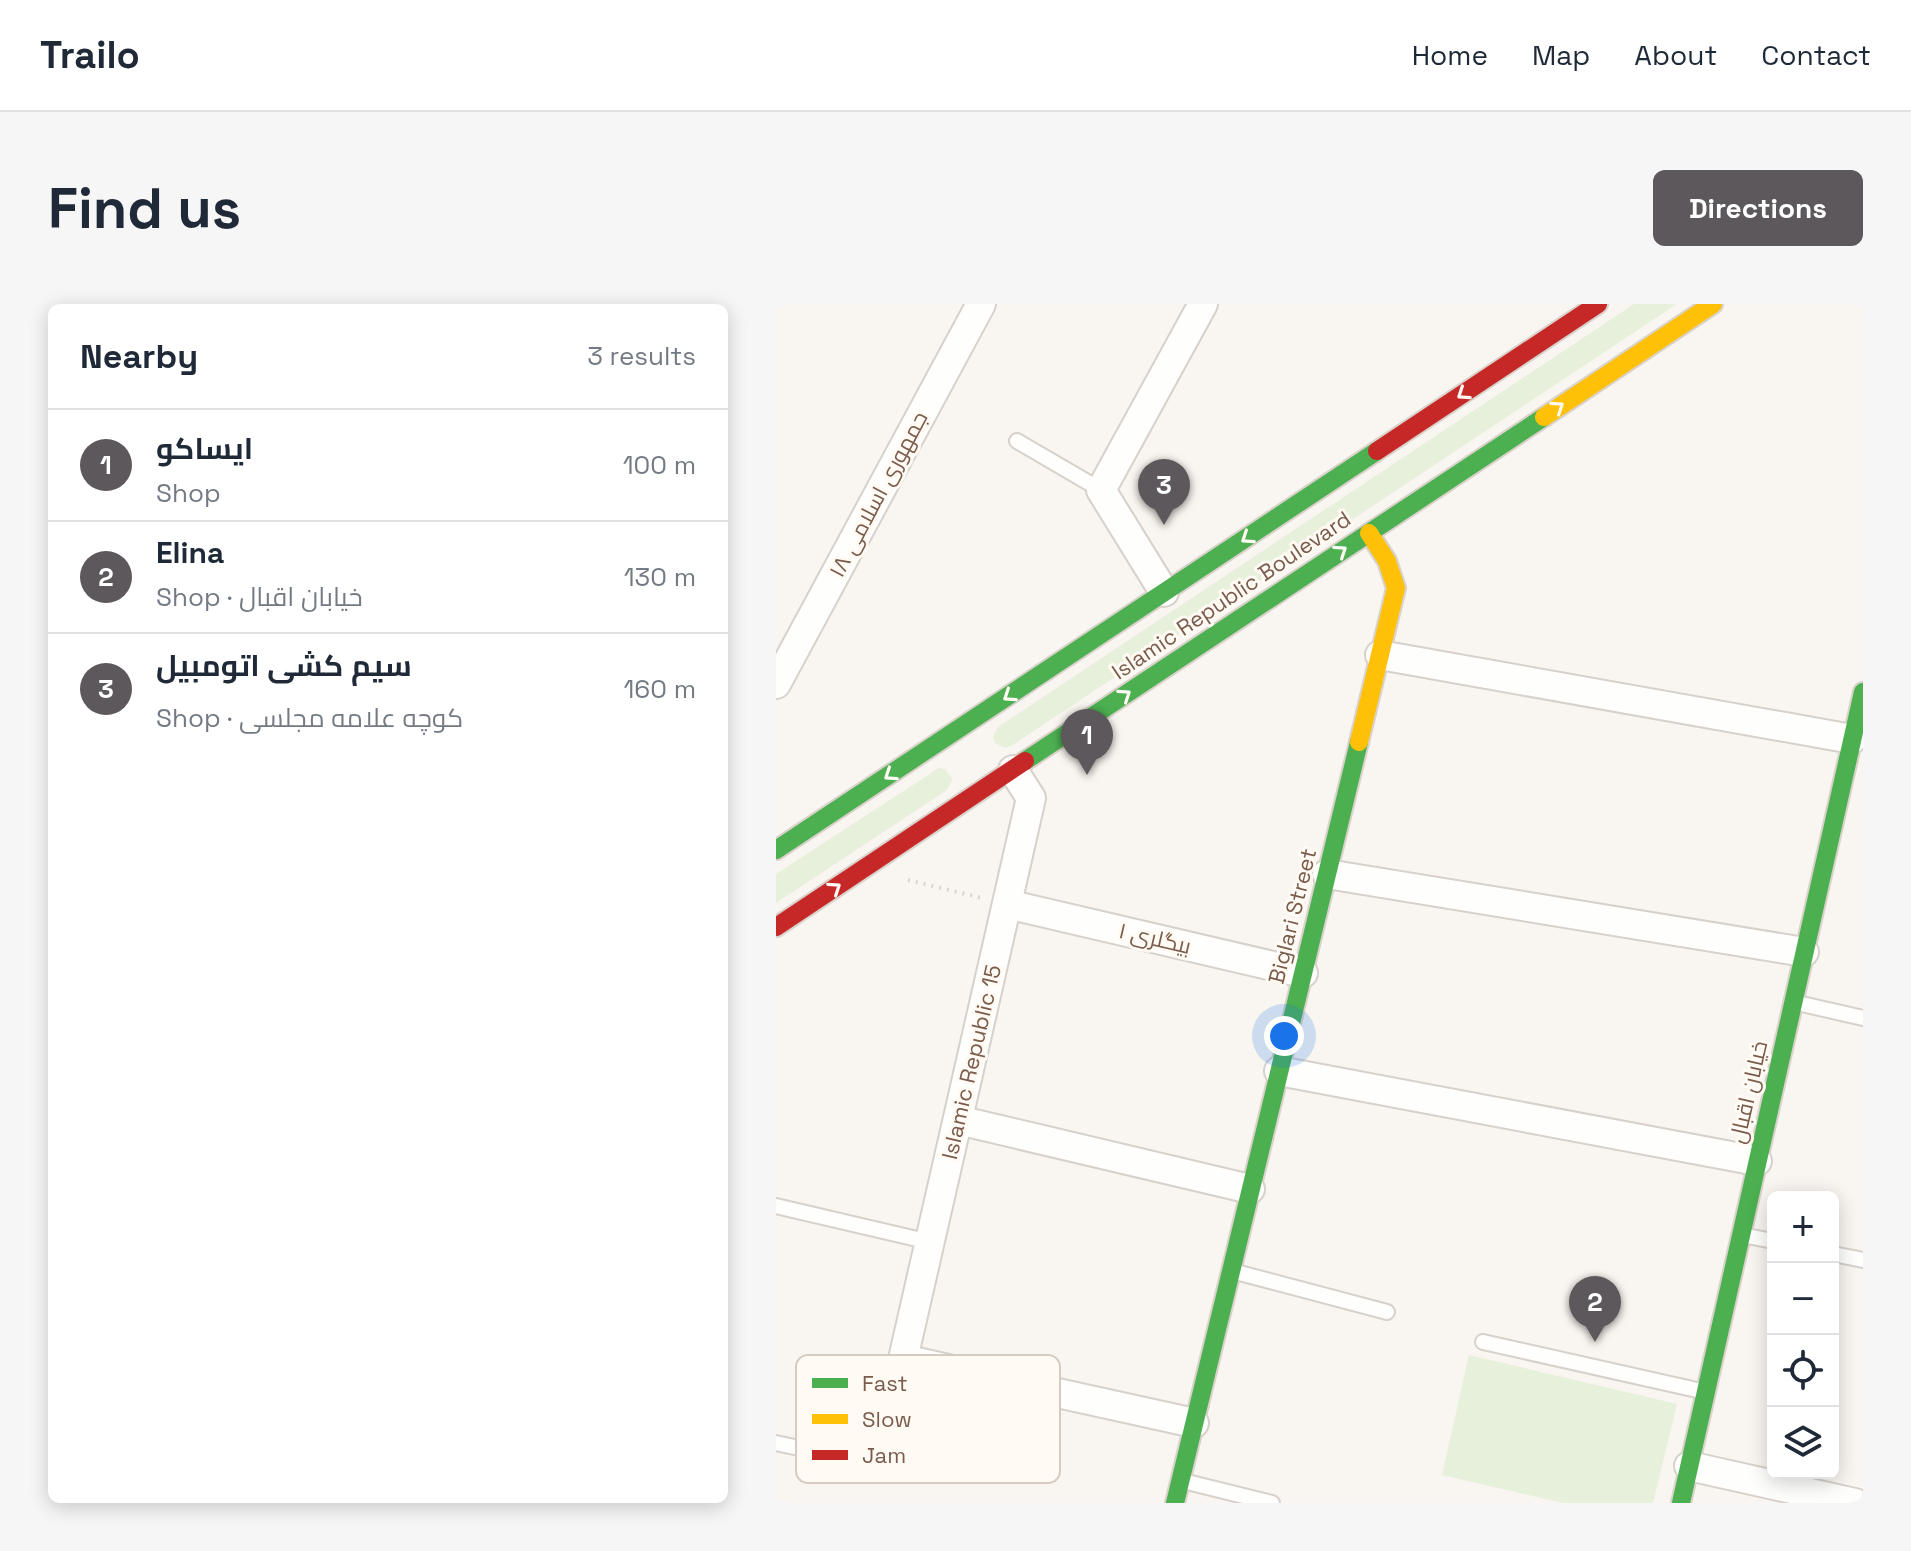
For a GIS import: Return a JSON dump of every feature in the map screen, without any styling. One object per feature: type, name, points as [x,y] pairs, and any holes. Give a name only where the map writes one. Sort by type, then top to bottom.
[{"type":"main road","name":"Islamic Republic Boulevard","points":[[776,850],[959,738],[1164,592],[1598,304]]},
{"type":"main road","name":"Islamic Republic Boulevard","points":[[776,927],[1713,304]]},
{"type":"main road","name":"Biglari Street","points":[[1175,1503],[1396,588],[1387,561],[1369,533]]},
{"type":"main road","name":"خیابان اقبال","points":[[1681,1503],[1863,692]]},
{"type":"main road","points":[[978,767],[1001,777]]},
{"type":"street","name":"جمهوری اسلامی ۱۸","points":[[776,684],[981,304]]},
{"type":"street","points":[[1164,592],[1101,490],[1203,304]]},
{"type":"street","points":[[1380,655],[1852,739]]},
{"type":"street","name":"Islamic Republic 15","points":[[904,1355],[1031,798],[1001,777]]},
{"type":"street","points":[[1327,874],[1804,952]]},
{"type":"street","name":"بیگلری ۱","points":[[1007,904],[1303,973]]},
{"type":"street","points":[[1279,1071],[1757,1161]]},
{"type":"street","points":[[958,1120],[1250,1189]]},
{"type":"street","name":"Islamic Republic 15","points":[[1060,1394],[1194,1423]]},
{"type":"street","points":[[1689,1466],[1855,1503]]},
{"type":"lane","points":[[1017,441],[1101,490]]},
{"type":"lane","points":[[1844,778],[1863,781]]},
{"type":"lane","points":[[1793,1002],[1863,1018]]},
{"type":"lane","points":[[776,1206],[930,1242]]},
{"type":"lane","points":[[1741,1235],[1767,1240]]},
{"type":"lane","points":[[1839,1255],[1863,1260]]},
{"type":"lane","points":[[1231,1270],[1387,1312]]},
{"type":"lane","points":[[1483,1342],[1706,1392]]},
{"type":"lane","points":[[776,1443],[796,1447]]},
{"type":"lane","points":[[1180,1480],[1272,1503]]},
{"type":"path","points":[[908,880],[1007,904]]},
{"type":"green space","points":[[1634,304],[1677,304],[1011,746],[1005,748],[995,743],[993,737],[998,727]]},
{"type":"green space","points":[[939,768],[945,769],[952,779],[947,790],[776,903],[776,874]]},
{"type":"green space","points":[[1469,1355],[1677,1404],[1653,1503],[1563,1503],[1442,1475]]},
{"type":"traffic: fast","points":[[1025,761],[1544,417]]},
{"type":"traffic: fast","points":[[776,850],[1377,451]]},
{"type":"traffic: fast","points":[[1681,1503],[1863,692]]},
{"type":"traffic: fast","points":[[1175,1503],[1359,742]]},
{"type":"traffic: slow","points":[[1544,417],[1713,304]]},
{"type":"traffic: slow","points":[[1359,742],[1396,588],[1387,561],[1369,533]]},
{"type":"traffic: jam","points":[[1377,451],[1598,304]]},
{"type":"traffic: jam","points":[[776,927],[1025,761]]},
{"type":"place","name":"سیم کشی اتومبیل","points":[[1164,525]]},
{"type":"place","name":"ایساکو","points":[[1087,775]]},
{"type":"place","name":"Elina","points":[[1595,1342]]}]
